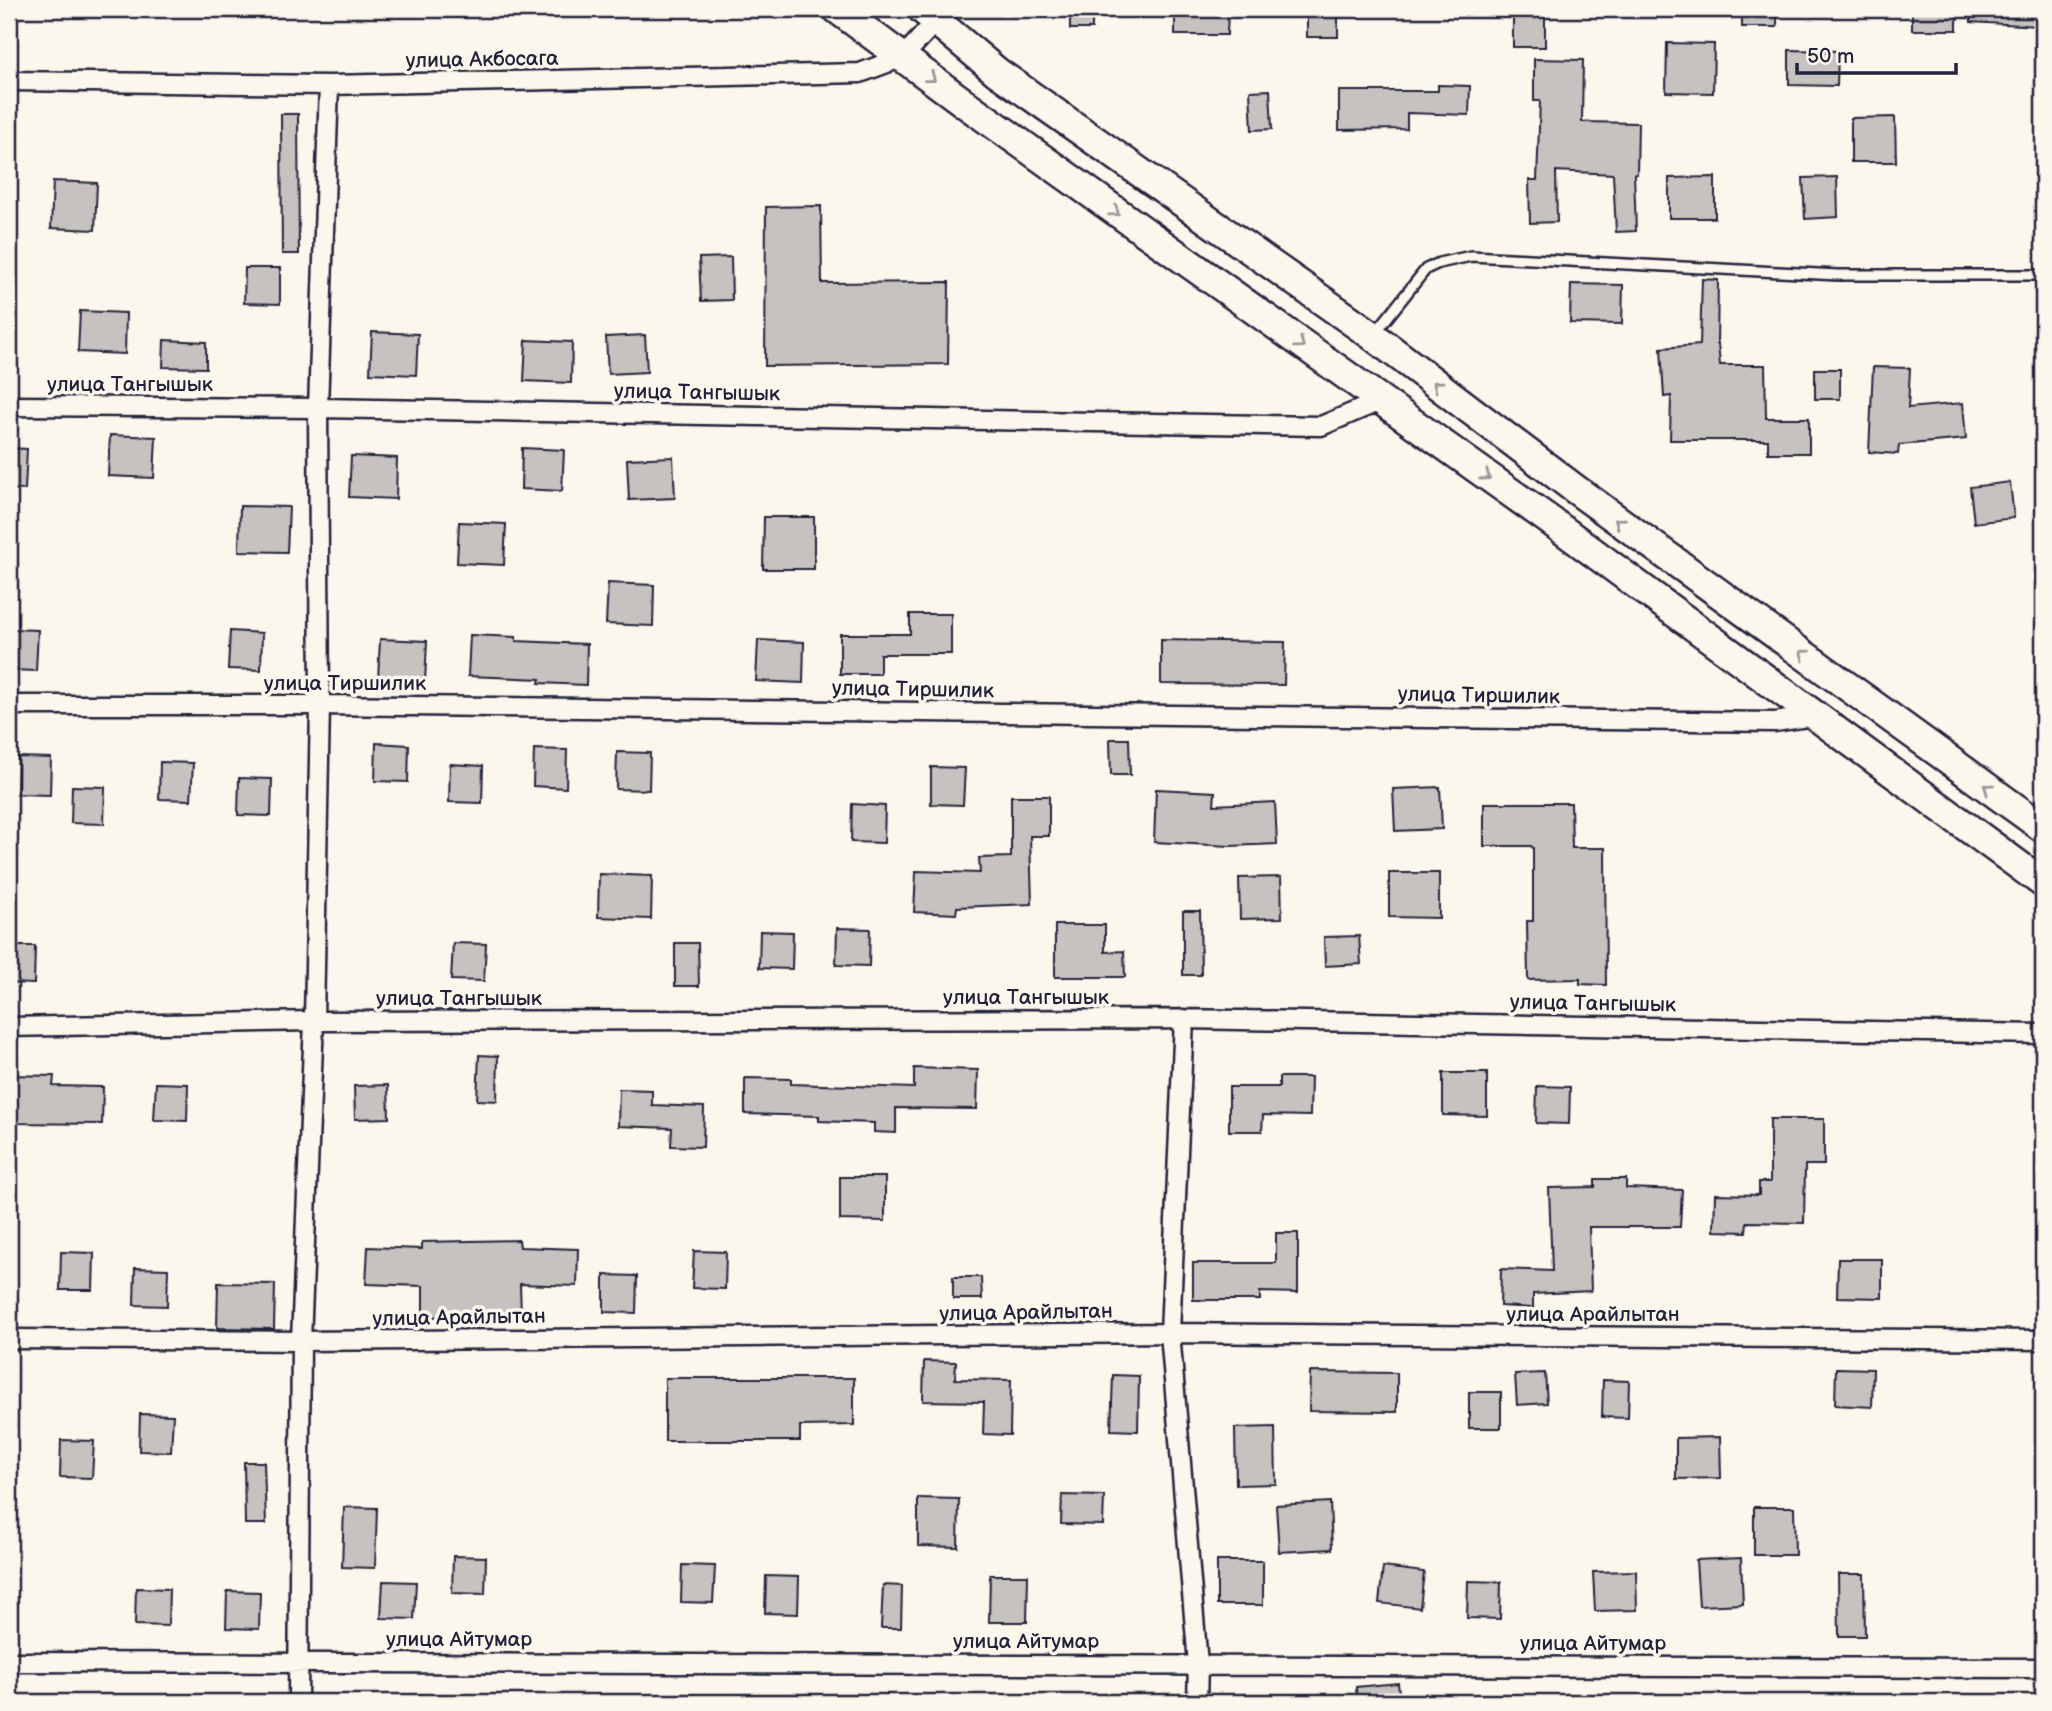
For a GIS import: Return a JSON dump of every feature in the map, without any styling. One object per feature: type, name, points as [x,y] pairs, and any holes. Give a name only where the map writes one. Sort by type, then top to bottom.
[{"type":"highway","points":[[836,9],[967,106],[1552,522],[2043,883]]},
{"type":"highway","points":[[935,12],[997,72],[1373,336],[1575,489],[2043,828]]},
{"type":"street","name":"улица Акбосага","points":[[9,81],[329,85],[860,73],[903,57],[935,12]]},
{"type":"street","points":[[298,1702],[301,1341],[314,1021],[320,705],[318,408],[329,85]]},
{"type":"street","name":"улица Тангышык","points":[[9,407],[318,408],[1321,426],[1380,401]]},
{"type":"street","name":"улица Тиршилик","points":[[9,705],[320,705],[1775,722],[1815,716]]},
{"type":"street","points":[[1184,1019],[1170,1333],[1198,1664],[1197,1702]]},
{"type":"street","name":"улица Тангышык","points":[[9,1027],[314,1021],[1184,1019],[2043,1034]]},
{"type":"street","name":"улица Арайлытан","points":[[9,1339],[301,1341],[1170,1333],[2043,1340]]},
{"type":"street","name":"улица Айтумар","points":[[9,1662],[2043,1668]]},
{"type":"lane","points":[[1373,336],[1426,269],[1439,263],[1471,256],[1838,275],[2043,275]]},
{"type":"building","points":[[1070,9],[1092,9],[1092,29],[1070,29]]},
{"type":"building","points":[[1175,9],[1228,9],[1227,35],[1175,35]]},
{"type":"building","points":[[1307,9],[1338,9],[1338,37],[1307,37]]},
{"type":"building","points":[[1513,9],[1545,9],[1545,47],[1513,47]]},
{"type":"building","points":[[1742,9],[1777,9],[1777,27],[1742,27]]},
{"type":"building","points":[[1912,9],[1957,9],[1957,30],[1912,30]]},
{"type":"building","points":[[1971,9],[2039,9],[2038,26],[1971,22]]},
{"type":"building","points":[[1667,43],[1714,44],[1713,93],[1666,92]]},
{"type":"building","points":[[1789,50],[1838,51],[1837,86],[1789,85]]},
{"type":"building","points":[[1534,59],[1583,60],[1582,122],[1638,123],[1637,174],[1634,174],[1636,231],[1616,232],[1613,174],[1556,171],[1557,222],[1530,223],[1529,180],[1537,180],[1540,101],[1534,101]]},
{"type":"building","points":[[1438,85],[1470,86],[1469,115],[1407,113],[1407,129],[1339,130],[1339,91],[1438,91]]},
{"type":"building","points":[[1270,90],[1272,129],[1252,130],[1250,91]]},
{"type":"building","points":[[281,114],[298,114],[299,254],[282,254]]},
{"type":"building","points":[[1895,117],[1896,162],[1851,162],[1851,118]]},
{"type":"building","points":[[1715,177],[1715,218],[1669,218],[1669,178]]},
{"type":"building","points":[[1837,177],[1838,217],[1805,219],[1803,178]]},
{"type":"building","points":[[53,181],[97,183],[95,230],[51,228]]},
{"type":"building","points":[[821,206],[822,283],[949,282],[948,364],[765,366],[766,207]]},
{"type":"building","points":[[731,257],[732,300],[701,301],[699,258]]},
{"type":"building","points":[[245,268],[280,268],[280,304],[244,303]]},
{"type":"building","points":[[1702,279],[1718,280],[1717,344],[1720,365],[1765,365],[1766,418],[1809,418],[1809,453],[1768,453],[1768,440],[1670,440],[1671,396],[1664,397],[1661,348],[1700,345]]},
{"type":"building","points":[[1571,284],[1623,285],[1622,324],[1570,323]]},
{"type":"building","points":[[80,311],[126,313],[125,354],[78,352]]},
{"type":"building","points":[[372,332],[418,334],[416,375],[370,373]]},
{"type":"building","points":[[645,335],[647,372],[608,374],[606,337]]},
{"type":"building","points":[[164,340],[206,342],[206,368],[163,367]]},
{"type":"building","points":[[526,340],[572,342],[571,383],[524,381]]},
{"type":"building","points":[[1873,367],[1910,368],[1908,408],[1963,403],[1966,439],[1899,445],[1898,454],[1869,452]]},
{"type":"building","points":[[1815,369],[1840,369],[1840,399],[1815,399]]},
{"type":"building","points":[[110,435],[156,437],[154,478],[108,476]]},
{"type":"building","points":[[9,448],[27,449],[25,490],[9,489]]},
{"type":"building","points":[[522,448],[564,450],[562,491],[521,489]]},
{"type":"building","points":[[351,456],[397,458],[396,499],[349,497]]},
{"type":"building","points":[[673,457],[675,498],[629,500],[627,459]]},
{"type":"building","points":[[2010,482],[2014,518],[1974,523],[1970,487]]},
{"type":"building","points":[[240,506],[289,507],[287,552],[239,551]]},
{"type":"building","points":[[764,517],[814,517],[814,569],[763,569]]},
{"type":"building","points":[[459,522],[506,524],[504,565],[457,563]]},
{"type":"building","points":[[608,583],[654,585],[653,626],[606,624]]},
{"type":"building","points":[[910,614],[951,614],[951,654],[880,654],[880,674],[840,674],[840,634],[910,634]]},
{"type":"building","points":[[9,629],[38,630],[36,671],[9,670]]},
{"type":"building","points":[[230,631],[262,633],[261,670],[228,669]]},
{"type":"building","points":[[470,635],[516,637],[516,641],[587,644],[586,685],[539,683],[540,679],[468,676]]},
{"type":"building","points":[[380,639],[427,641],[425,682],[378,680]]},
{"type":"building","points":[[758,640],[804,642],[803,683],[756,681]]},
{"type":"building","points":[[1161,640],[1285,642],[1284,685],[1161,684]]},
{"type":"building","points":[[1110,739],[1129,739],[1130,775],[1111,775]]},
{"type":"building","points":[[376,743],[409,745],[408,782],[375,781]]},
{"type":"building","points":[[534,749],[567,750],[566,788],[533,786]]},
{"type":"building","points":[[617,752],[650,753],[649,790],[616,789]]},
{"type":"building","points":[[18,757],[51,758],[50,795],[17,794]]},
{"type":"building","points":[[160,762],[193,763],[191,800],[159,799]]},
{"type":"building","points":[[450,764],[483,766],[482,803],[449,802]]},
{"type":"building","points":[[931,767],[965,768],[963,805],[931,804]]},
{"type":"building","points":[[239,778],[272,779],[271,816],[238,815]]},
{"type":"building","points":[[72,786],[105,787],[104,824],[71,823]]},
{"type":"building","points":[[1440,787],[1442,829],[1395,831],[1393,789]]},
{"type":"building","points":[[1156,789],[1215,792],[1214,805],[1275,802],[1277,844],[1230,846],[1154,842]]},
{"type":"building","points":[[1011,796],[1049,796],[1049,836],[1030,836],[1032,904],[957,907],[956,914],[914,912],[916,871],[980,873],[979,858],[1011,857]]},
{"type":"building","points":[[1484,803],[1571,803],[1572,848],[1605,848],[1606,985],[1580,984],[1580,979],[1528,980],[1527,921],[1533,921],[1533,848],[1484,846]]},
{"type":"building","points":[[852,804],[885,806],[884,843],[851,842]]},
{"type":"building","points":[[1389,873],[1439,873],[1439,918],[1389,917]]},
{"type":"building","points":[[599,874],[652,876],[651,919],[598,917]]},
{"type":"building","points":[[1281,877],[1282,918],[1240,919],[1239,878]]},
{"type":"building","points":[[1183,911],[1200,911],[1201,975],[1183,975]]},
{"type":"building","points":[[1055,925],[1105,925],[1105,952],[1124,951],[1125,977],[1055,977]]},
{"type":"building","points":[[837,928],[870,929],[869,966],[836,965]]},
{"type":"building","points":[[760,931],[793,932],[792,969],[759,968]]},
{"type":"building","points":[[1359,936],[1361,964],[1325,966],[1324,937]]},
{"type":"building","points":[[453,943],[486,944],[484,981],[451,980]]},
{"type":"building","points":[[675,943],[698,943],[699,986],[675,986]]},
{"type":"building","points":[[9,946],[35,946],[34,984],[9,983]]},
{"type":"building","points":[[479,1055],[498,1056],[497,1101],[477,1100]]},
{"type":"building","points":[[914,1068],[978,1070],[977,1109],[896,1108],[896,1133],[874,1132],[874,1123],[819,1121],[819,1116],[745,1114],[745,1078],[791,1079],[791,1084],[914,1088]]},
{"type":"building","points":[[1443,1073],[1487,1073],[1487,1116],[1443,1115]]},
{"type":"building","points":[[9,1075],[54,1076],[53,1086],[103,1087],[102,1124],[9,1123]]},
{"type":"building","points":[[1279,1077],[1311,1077],[1310,1116],[1263,1115],[1262,1131],[1229,1131],[1229,1087],[1279,1087]]},
{"type":"building","points":[[156,1083],[188,1084],[187,1121],[154,1120]]},
{"type":"building","points":[[388,1085],[389,1118],[355,1119],[354,1086]]},
{"type":"building","points":[[1537,1086],[1570,1087],[1569,1124],[1536,1123]]},
{"type":"building","points":[[619,1089],[652,1090],[652,1105],[704,1107],[703,1147],[671,1146],[672,1128],[618,1126]]},
{"type":"building","points":[[1770,1119],[1824,1119],[1824,1165],[1805,1165],[1804,1223],[1747,1222],[1746,1232],[1714,1231],[1715,1194],[1759,1195],[1759,1182],[1770,1182]]},
{"type":"building","points":[[840,1177],[885,1177],[885,1221],[840,1220]]},
{"type":"building","points":[[1595,1179],[1626,1179],[1626,1188],[1682,1190],[1680,1227],[1589,1227],[1591,1291],[1533,1294],[1533,1308],[1500,1306],[1501,1269],[1552,1271],[1549,1188],[1595,1187]]},
{"type":"building","points":[[1276,1233],[1298,1233],[1298,1293],[1260,1292],[1260,1300],[1193,1300],[1193,1263],[1276,1263]]},
{"type":"building","points":[[519,1240],[520,1247],[578,1249],[577,1286],[520,1284],[521,1315],[423,1317],[423,1286],[366,1284],[368,1247],[422,1249],[422,1242]]},
{"type":"building","points":[[694,1251],[726,1252],[725,1289],[692,1288]]},
{"type":"building","points":[[61,1252],[94,1253],[93,1290],[60,1290]]},
{"type":"building","points":[[1838,1259],[1882,1259],[1882,1298],[1837,1297]]},
{"type":"building","points":[[135,1268],[168,1269],[167,1306],[134,1305]]},
{"type":"building","points":[[604,1275],[637,1276],[636,1313],[604,1312]]},
{"type":"building","points":[[953,1277],[981,1277],[982,1299],[953,1299]]},
{"type":"building","points":[[218,1283],[275,1284],[274,1329],[217,1328]]},
{"type":"building","points":[[924,1361],[956,1362],[955,1379],[1011,1380],[1010,1435],[983,1434],[984,1402],[923,1401]]},
{"type":"building","points":[[1836,1368],[1873,1369],[1872,1407],[1835,1405]]},
{"type":"building","points":[[1310,1372],[1397,1373],[1397,1412],[1309,1411]]},
{"type":"building","points":[[1545,1373],[1547,1403],[1517,1405],[1515,1374]]},
{"type":"building","points":[[1113,1375],[1139,1376],[1138,1431],[1111,1430]]},
{"type":"building","points":[[665,1378],[854,1378],[854,1425],[800,1426],[800,1441],[665,1441]]},
{"type":"building","points":[[1603,1380],[1629,1381],[1628,1418],[1602,1417]]},
{"type":"building","points":[[1469,1392],[1501,1392],[1501,1428],[1469,1428]]},
{"type":"building","points":[[140,1414],[173,1415],[171,1452],[139,1451]]},
{"type":"building","points":[[1275,1427],[1276,1484],[1236,1485],[1235,1428]]},
{"type":"building","points":[[1720,1437],[1721,1478],[1676,1479],[1676,1438]]},
{"type":"building","points":[[61,1440],[94,1441],[92,1478],[60,1477]]},
{"type":"building","points":[[244,1462],[264,1462],[266,1524],[245,1524]]},
{"type":"building","points":[[1062,1495],[1104,1496],[1103,1525],[1061,1524]]},
{"type":"building","points":[[918,1498],[959,1499],[958,1547],[918,1546]]},
{"type":"building","points":[[1330,1502],[1332,1549],[1279,1552],[1276,1505]]},
{"type":"building","points":[[344,1507],[377,1508],[375,1568],[342,1567]]},
{"type":"building","points":[[1754,1507],[1794,1507],[1795,1555],[1754,1555]]},
{"type":"building","points":[[453,1556],[486,1557],[485,1594],[452,1593]]},
{"type":"building","points":[[1741,1558],[1743,1604],[1699,1606],[1696,1560]]},
{"type":"building","points":[[1217,1561],[1263,1561],[1263,1605],[1217,1605]]},
{"type":"building","points":[[682,1565],[715,1566],[713,1603],[681,1602]]},
{"type":"building","points":[[1383,1567],[1424,1572],[1420,1608],[1379,1603]]},
{"type":"building","points":[[1636,1571],[1637,1610],[1595,1611],[1593,1572]]},
{"type":"building","points":[[1838,1574],[1864,1574],[1865,1636],[1839,1636]]},
{"type":"building","points":[[990,1575],[1028,1575],[1027,1622],[989,1622]]},
{"type":"building","points":[[766,1576],[799,1577],[798,1614],[765,1613]]},
{"type":"building","points":[[383,1581],[416,1582],[414,1619],[381,1618]]},
{"type":"building","points":[[1468,1581],[1501,1582],[1500,1619],[1467,1618]]},
{"type":"building","points":[[883,1585],[902,1586],[901,1628],[881,1628]]},
{"type":"building","points":[[136,1588],[169,1589],[168,1626],[135,1625]]},
{"type":"building","points":[[227,1591],[260,1592],[259,1629],[226,1628]]},
{"type":"building","points":[[1398,1683],[1400,1702],[1357,1702],[1356,1687]]}]
